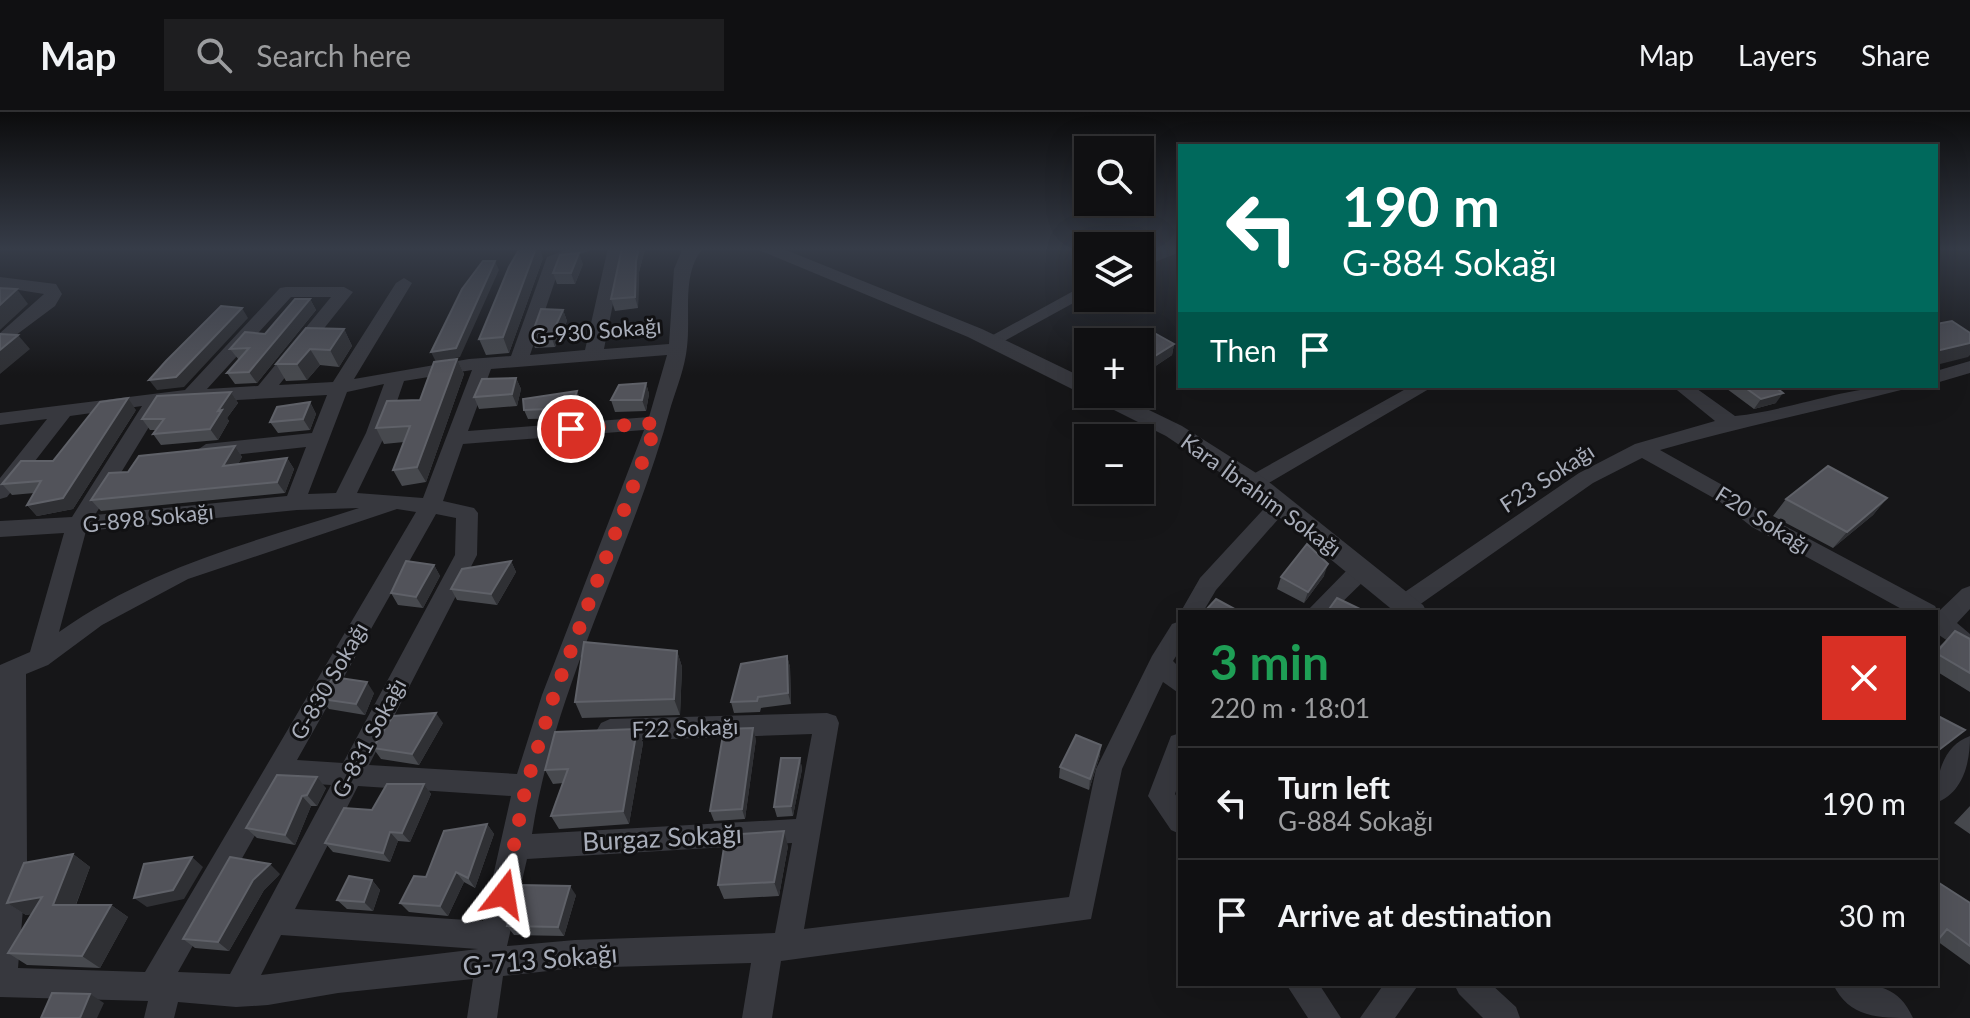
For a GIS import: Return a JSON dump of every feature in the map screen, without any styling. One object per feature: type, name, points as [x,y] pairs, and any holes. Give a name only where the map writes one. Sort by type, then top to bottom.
[{"type":"street","points":[[0,342],[49,302],[53,294],[51,290]]},
{"type":"street","points":[[295,501],[339,388],[399,290]]},
{"type":"street","name":"G-930 Sokağı","points":[[518,362],[543,290]]},
{"type":"street","points":[[593,357],[607,290]]},
{"type":"street","points":[[482,1018],[494,936],[516,847],[526,786],[542,733],[657,423],[678,349],[681,290]]},
{"type":"street","points":[[872,290],[991,341],[1074,382]]},
{"type":"street","points":[[190,396],[286,292],[344,292],[264,392]]},
{"type":"street","points":[[991,341],[1074,296]]},
{"type":"street","name":"G-930 Sokağı","points":[[2,420],[157,398],[339,388],[476,361],[518,362],[678,349]]},
{"type":"street","name":"G-830 Sokağı","points":[[159,1018],[160,987],[278,770],[431,504],[456,438],[476,361]]},
{"type":"street","points":[[1938,376],[1970,367]]},
{"type":"street","points":[[344,498],[376,433],[396,376]]},
{"type":"street","points":[[1253,483],[1421,388]]},
{"type":"street","points":[[1684,388],[1731,423],[1765,419],[1886,388]]},
{"type":"street","points":[[40,658],[77,526],[157,398]]},
{"type":"street","name":"Kara İbrahim Sokağı","points":[[1127,408],[1174,431],[1253,483],[1408,608]]},
{"type":"street","points":[[0,492],[62,413]]},
{"type":"street","points":[[456,438],[657,423]]},
{"type":"street","name":"F23 Sokağı","points":[[1408,608],[1586,478],[1642,449],[1731,423]]},
{"type":"street","points":[[179,454],[317,439]]},
{"type":"street","name":"F20 Sokağı","points":[[1642,449],[1715,489],[1760,522],[1919,610]]},
{"type":"street","points":[[117,460],[148,457]]},
{"type":"street","name":"G-898 Sokağı","points":[[0,529],[77,526],[344,498],[431,504]]},
{"type":"street","points":[[1,981],[13,862],[7,673],[40,658],[94,619],[180,573],[401,502]]},
{"type":"street","name":"G-831 Sokağı","points":[[236,992],[466,555],[467,513],[431,504]]},
{"type":"street","points":[[1192,610],[1208,584],[1280,504]]},
{"type":"street","points":[[1319,610],[1362,569]]},
{"type":"street","points":[[1938,617],[1970,595]]},
{"type":"street","name":"F20 Sokağı","points":[[1938,621],[1970,647]]},
{"type":"street","points":[[1178,633],[1160,663],[1178,682]]},
{"type":"street","name":"G-713 Sokağı","points":[[1,981],[236,992],[268,990],[338,978],[575,954],[778,947],[1081,909],[1109,769],[1160,663]]},
{"type":"street","name":"F22 Sokağı","points":[[542,733],[827,723],[808,830]]},
{"type":"street","points":[[1938,788],[1970,747]]},
{"type":"street","points":[[1178,749],[1161,796],[1178,819]]},
{"type":"street","points":[[278,770],[526,786]]},
{"type":"street","points":[[757,1018],[808,830]]},
{"type":"street","name":"Burgaz Sokağı","points":[[516,847],[808,830]]},
{"type":"street","points":[[273,921],[494,936]]},
{"type":"street","points":[[1302,986],[1326,1018]]},
{"type":"street","points":[[1375,1018],[1402,986]]},
{"type":"street","points":[[1471,986],[1505,1018]]},
{"type":"street","points":[[1854,986],[1895,1018]]},
{"type":"building","points":[[0,290],[16,290],[0,305]]},
{"type":"building","points":[[461,290],[482,290],[456,348],[431,352]]},
{"type":"building","points":[[499,290],[520,290],[503,337],[479,339]]},
{"type":"building","points":[[613,290],[635,290],[635,297],[611,299]]},
{"type":"building","points":[[295,299],[310,299],[249,372],[227,373],[249,348],[230,349],[245,332],[265,334]]},
{"type":"building","points":[[221,306],[242,308],[176,377],[149,380],[166,361]]},
{"type":"building","points":[[541,309],[563,310],[551,336],[531,337]]},
{"type":"building","points":[[1952,321],[1970,333],[1970,343],[1938,351],[1938,324]]},
{"type":"building","points":[[306,328],[344,329],[330,350],[310,349],[297,364],[276,364]]},
{"type":"building","points":[[1154,333],[1174,344],[1154,356]]},
{"type":"building","points":[[0,334],[18,335],[0,350]]},
{"type":"building","points":[[457,359],[417,467],[393,470],[410,426],[376,428],[387,401],[420,400],[434,362]]},
{"type":"building","points":[[516,378],[512,394],[474,397],[482,379]]},
{"type":"building","points":[[646,383],[642,400],[611,400],[619,385]]},
{"type":"building","points":[[1746,388],[1777,388],[1783,393],[1761,399]]},
{"type":"building","points":[[577,391],[571,408],[524,410],[523,399]]},
{"type":"building","points":[[231,392],[210,429],[153,434],[164,419],[142,419],[157,396]]},
{"type":"building","points":[[128,398],[63,498],[27,505],[41,481],[2,484],[21,461],[53,461],[100,402]]},
{"type":"building","points":[[310,402],[303,419],[270,422],[277,407]]},
{"type":"building","points":[[235,446],[223,466],[287,458],[277,482],[91,500],[109,473],[128,472],[139,456]]},
{"type":"building","points":[[1828,466],[1887,498],[1847,532],[1786,499]]},
{"type":"building","points":[[1307,544],[1328,564],[1308,592],[1281,577]]},
{"type":"building","points":[[406,561],[434,565],[416,597],[391,593]]},
{"type":"building","points":[[511,561],[491,594],[451,589],[462,569]]},
{"type":"building","points":[[1337,598],[1362,610],[1328,610]]},
{"type":"building","points":[[1216,599],[1236,610],[1206,610]]},
{"type":"building","points":[[1955,631],[1970,639],[1970,673],[1938,654]]},
{"type":"building","points":[[584,642],[677,651],[674,699],[575,702]]},
{"type":"building","points":[[787,656],[788,693],[758,697],[757,701],[731,702],[741,664]]},
{"type":"building","points":[[333,677],[367,682],[356,704],[321,699]]},
{"type":"building","points":[[436,713],[412,754],[373,748],[393,716]]},
{"type":"building","points":[[1938,716],[1965,730],[1938,748]]},
{"type":"building","points":[[753,728],[742,809],[710,811],[724,729]]},
{"type":"building","points":[[637,729],[623,811],[551,816],[568,769],[545,770],[555,732]]},
{"type":"building","points":[[1076,735],[1101,745],[1090,779],[1060,767]]},
{"type":"building","points":[[781,758],[800,758],[791,806],[774,807]]},
{"type":"building","points":[[277,775],[317,777],[307,795],[302,796],[285,835],[246,828]]},
{"type":"building","points":[[387,784],[424,784],[402,833],[390,832],[383,853],[325,843],[344,808],[372,810]]},
{"type":"building","points":[[487,824],[468,878],[456,872],[440,906],[400,903],[414,876],[426,877],[444,831]]},
{"type":"building","points":[[784,831],[774,882],[718,885],[726,835]]},
{"type":"building","points":[[73,854],[53,905],[111,905],[82,956],[8,953],[42,897],[7,903],[24,863]]},
{"type":"building","points":[[192,857],[173,890],[134,898],[144,864]]},
{"type":"building","points":[[230,857],[270,864],[253,880],[218,942],[183,939]]},
{"type":"building","points":[[349,876],[372,880],[364,902],[337,900]]},
{"type":"building","points":[[1938,882],[1970,903],[1970,946],[1947,929],[1938,940]]},
{"type":"building","points":[[520,885],[570,886],[558,927],[507,926]]},
{"type":"building","points":[[52,993],[90,994],[80,1018],[41,1018]]},
{"type":"route","points":[[504,894],[526,786],[554,695],[657,423],[571,429]]}]
